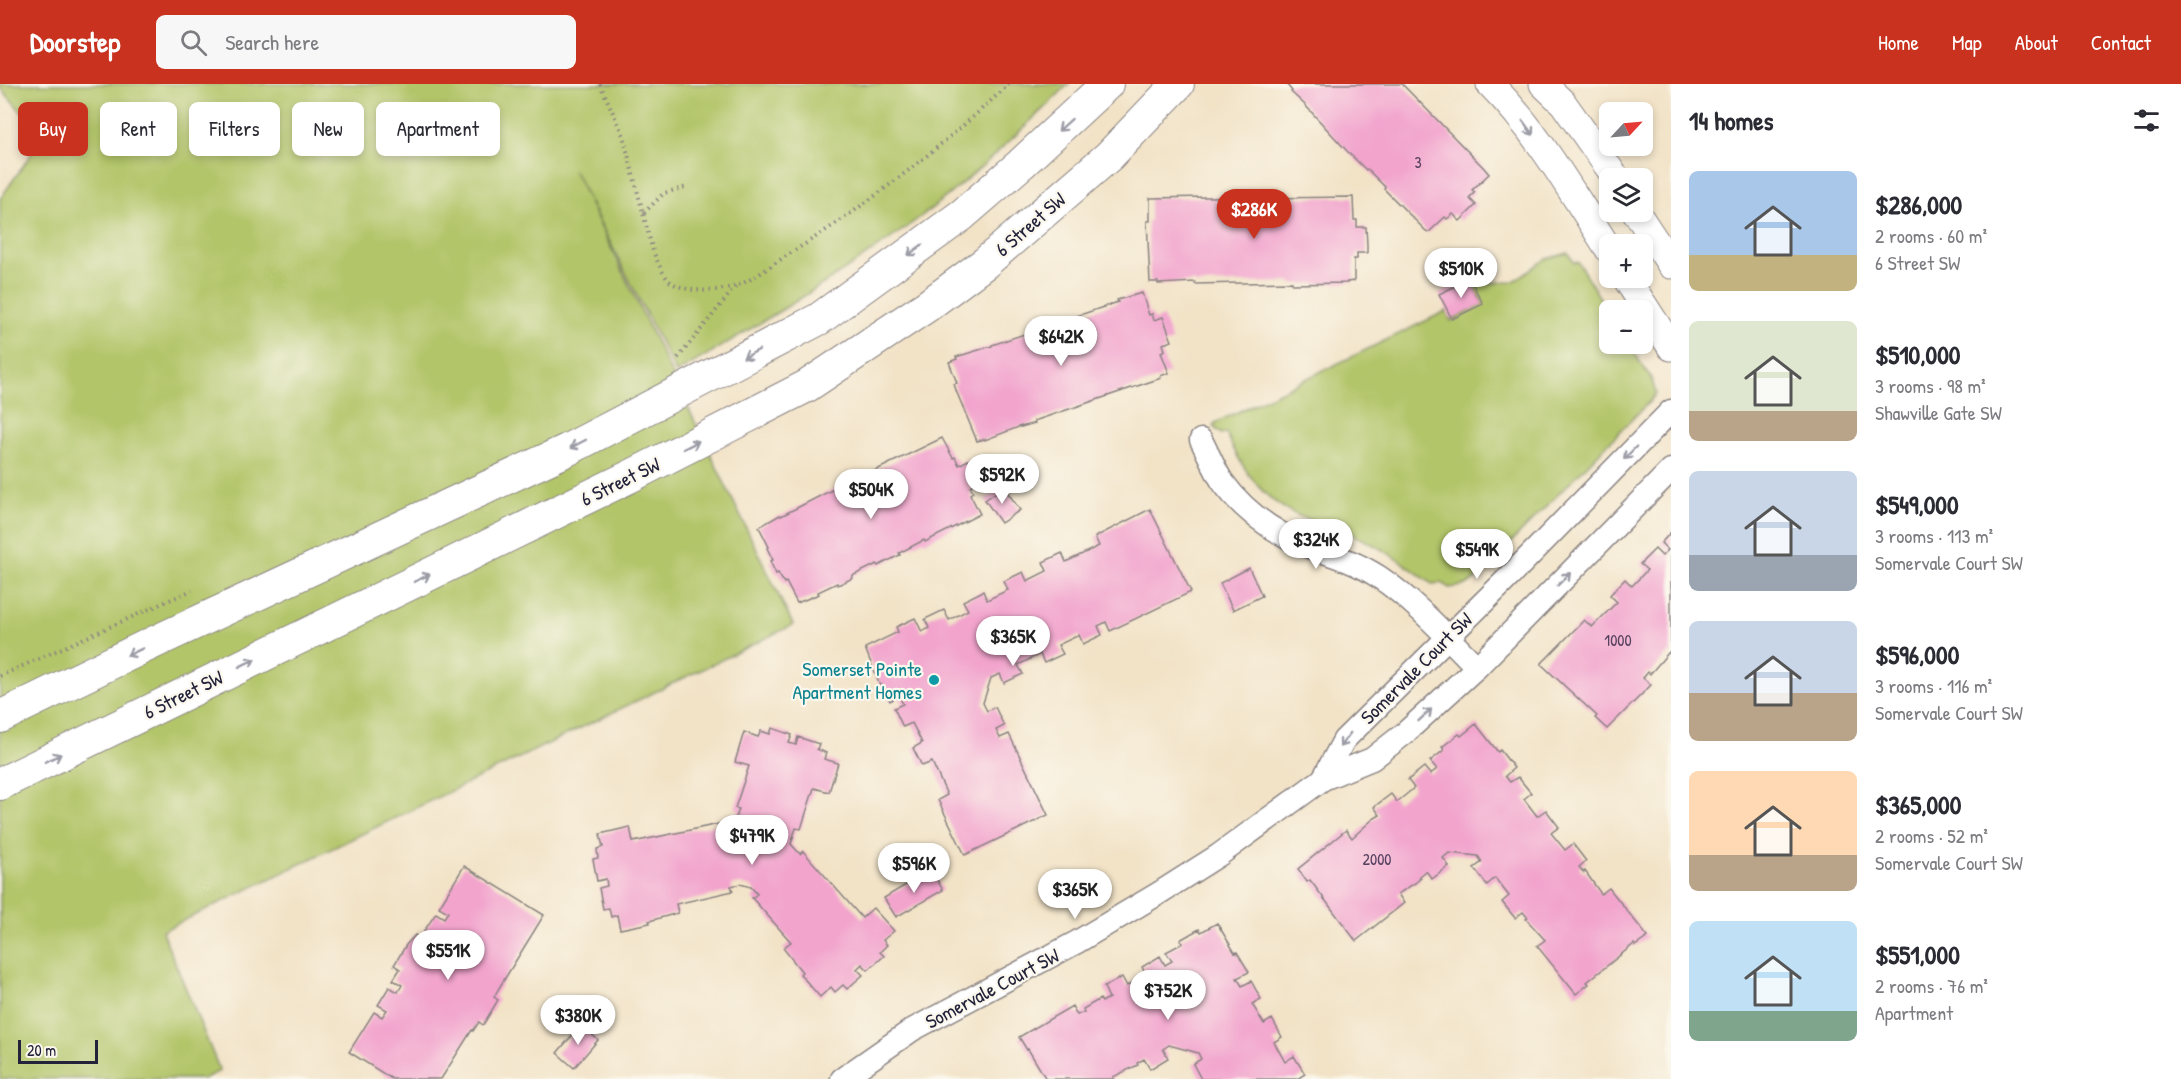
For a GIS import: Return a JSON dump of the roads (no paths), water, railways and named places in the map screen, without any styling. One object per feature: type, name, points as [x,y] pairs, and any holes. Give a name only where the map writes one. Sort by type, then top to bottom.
[{"type":"main road","points":[[0,717],[144,647],[567,450],[819,319],[962,215],[1107,84]]},
{"type":"main road","name":"6 Street SW","points":[[0,784],[633,475],[807,386],[927,306],[985,263],[1109,156],[1178,84]]},
{"type":"street","points":[[1490,84],[1519,116],[1575,194],[1600,234]]},
{"type":"street","points":[[1543,84],[1556,94],[1609,168]]},
{"type":"street","points":[[1643,222],[1671,265]]},
{"type":"street","points":[[1633,288],[1671,347]]},
{"type":"street","name":"Somervale Court SW","points":[[1323,779],[1344,740],[1671,411]]},
{"type":"street","points":[[1201,440],[1221,480],[1249,513],[1290,539],[1355,563],[1379,577],[1417,607],[1477,667]]},
{"type":"street","name":"Somervale Court SW","points":[[842,1079],[912,1030],[1077,942],[1147,901],[1219,855],[1323,779],[1372,759],[1405,733],[1477,667],[1671,470]]},
{"type":"place","name":"Somerset Pointe Apartment Homes","points":[[934,680]]}]
